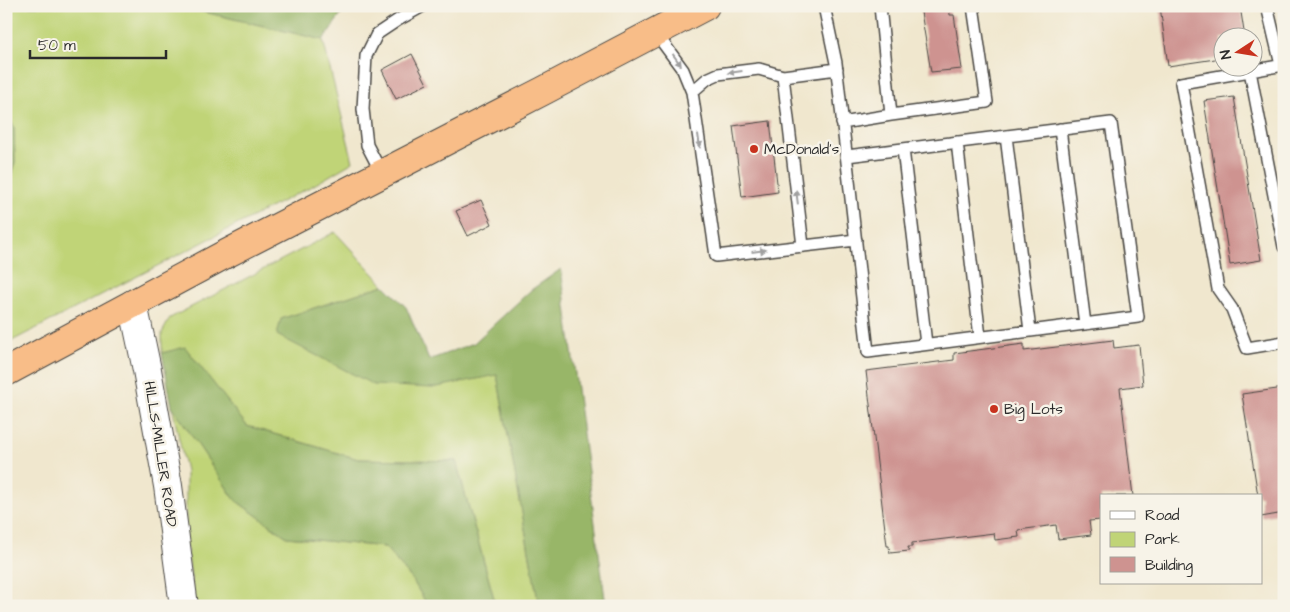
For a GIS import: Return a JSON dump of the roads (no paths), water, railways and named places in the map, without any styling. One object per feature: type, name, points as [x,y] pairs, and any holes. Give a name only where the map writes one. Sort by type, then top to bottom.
[{"type":"highway","points":[[6,372],[222,256],[705,6]]},
{"type":"street","name":"HILLS-MILLER ROAD","points":[[133,304],[168,486],[184,606]]},
{"type":"lane","points":[[382,174],[367,145],[363,110],[366,56],[377,34],[423,6]]},
{"type":"lane","points":[[824,6],[837,70],[868,352],[1138,317],[1111,122],[847,156]]},
{"type":"lane","points":[[880,6],[891,115]]},
{"type":"lane","points":[[842,123],[987,102],[973,6]]},
{"type":"lane","points":[[1262,69],[1282,65],[1267,6]]},
{"type":"lane","points":[[655,32],[683,70],[692,92],[716,256],[856,240]]},
{"type":"lane","points":[[692,92],[706,79],[718,74],[760,69],[783,76],[837,70]]},
{"type":"lane","points":[[783,76],[803,246]]},
{"type":"lane","points":[[1212,78],[1182,83],[1218,289],[1232,309],[1247,348],[1284,342]]},
{"type":"lane","points":[[1251,78],[1284,247]]},
{"type":"lane","points":[[1060,129],[1086,324]]},
{"type":"lane","points":[[1006,136],[1030,331]]},
{"type":"lane","points":[[957,142],[980,338]]},
{"type":"lane","points":[[903,149],[926,344]]},
{"type":"place","name":"McDonald's","points":[[754,149]]},
{"type":"place","name":"Big Lots","points":[[994,409]]}]
